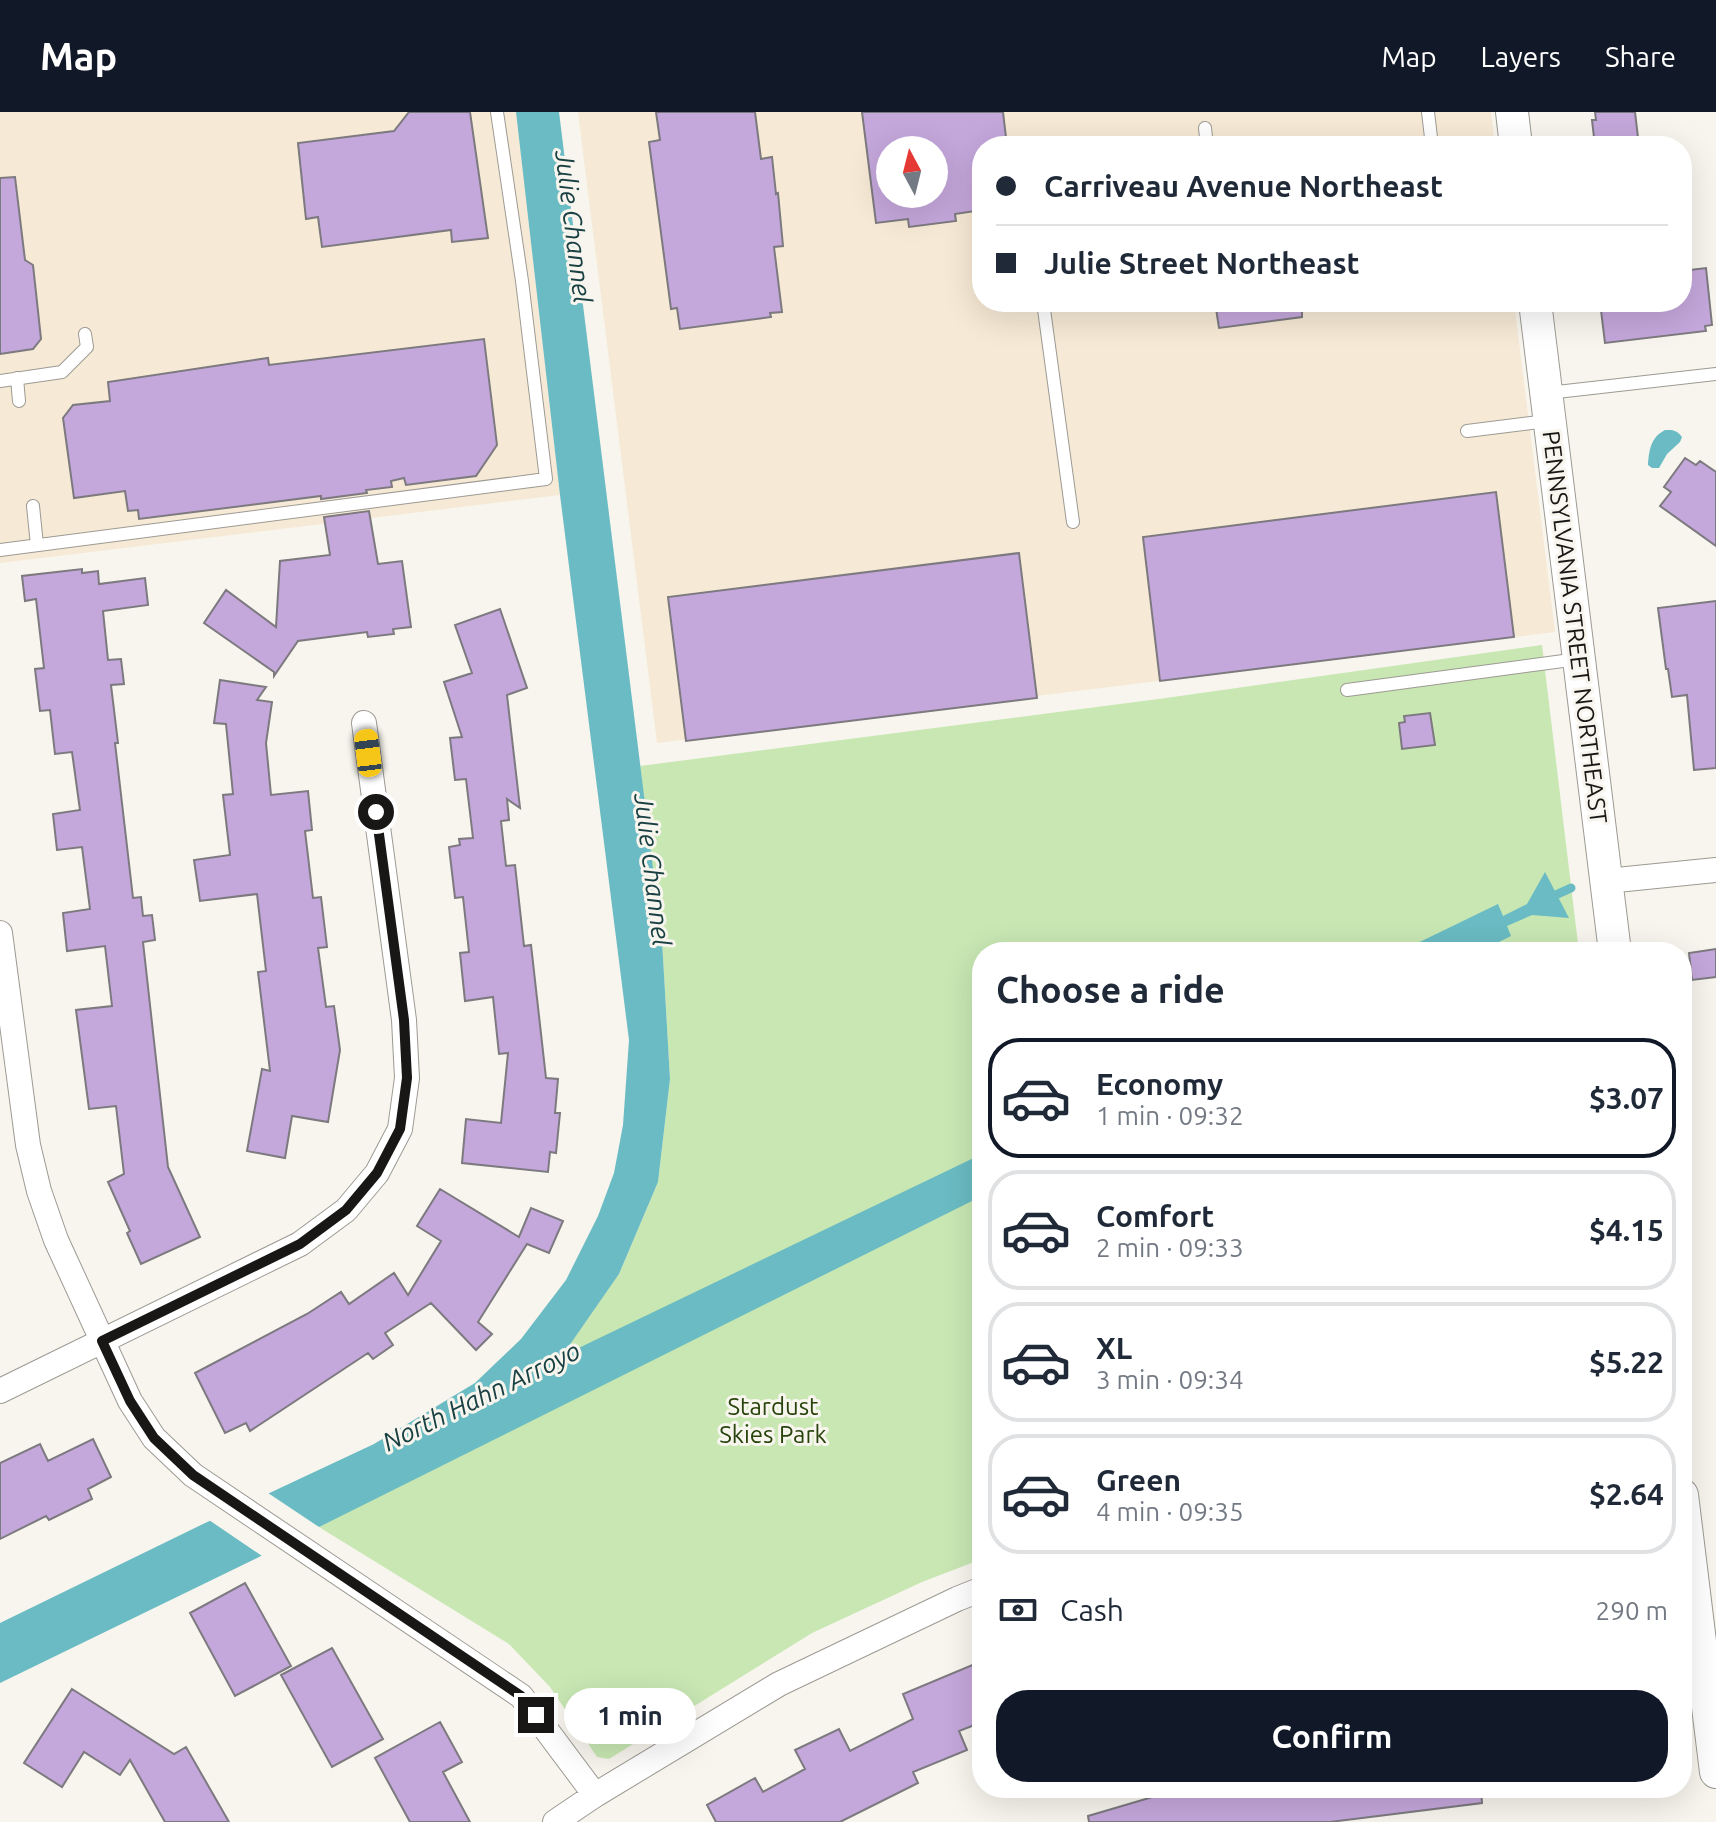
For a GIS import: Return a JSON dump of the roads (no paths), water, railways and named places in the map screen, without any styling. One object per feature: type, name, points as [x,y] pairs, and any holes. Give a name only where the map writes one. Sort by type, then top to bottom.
[{"type":"street","points":[[1512,112],[1515,136]]},
{"type":"street","name":"PENNSYLVANIA STREET NORTHEAST","points":[[1536,312],[1614,942]]},
{"type":"street","points":[[0,1391],[300,1244],[346,1210],[377,1173],[400,1129],[407,1078],[404,1020],[364,723]]},
{"type":"street","points":[[1607,881],[1716,870]]},
{"type":"street","points":[[0,933],[7,1035],[39,1191],[56,1240],[102,1341],[130,1401],[154,1438],[193,1475],[521,1696],[595,1795]]},
{"type":"street","points":[[1692,1570],[1713,1726],[1716,1772]]},
{"type":"street","points":[[555,1822],[779,1684],[972,1593]]},
{"type":"lane","points":[[0,550],[546,479],[522,281],[497,112]]},
{"type":"lane","points":[[1428,112],[1431,136]]},
{"type":"lane","points":[[1205,128],[1206,136]]},
{"type":"lane","points":[[1044,312],[1073,522]]},
{"type":"lane","points":[[0,381],[62,372],[87,347],[85,334]]},
{"type":"lane","points":[[1467,431],[1547,407],[1716,374]]},
{"type":"lane","points":[[17,378],[19,401]]},
{"type":"lane","points":[[33,506],[37,545]]},
{"type":"lane","points":[[1347,690],[1578,659]]},
{"type":"water","name":"Julie Channel","points":[[516,112],[559,112],[662,940],[670,1079],[658,1182],[619,1274],[562,1356],[972,1159],[972,1201],[0,1683],[0,1623],[374,1444],[475,1383],[521,1339],[566,1280],[598,1216],[614,1173],[623,1125],[629,1040],[560,495]]},
{"type":"water","points":[[1665,430],[1675,431],[1682,437],[1659,468],[1652,468],[1648,465],[1652,444]]},
{"type":"water","points":[[1545,872],[1569,918],[1532,915],[1507,926],[1511,936],[1499,942],[1420,942],[1498,904],[1503,916],[1527,904]]},
{"type":"waterway","name":"North Hahn Arroyo","points":[[1549,898],[1571,888]]},
{"type":"park label","name":"Stardust Skies Park","points":[[773,1420]]}]
